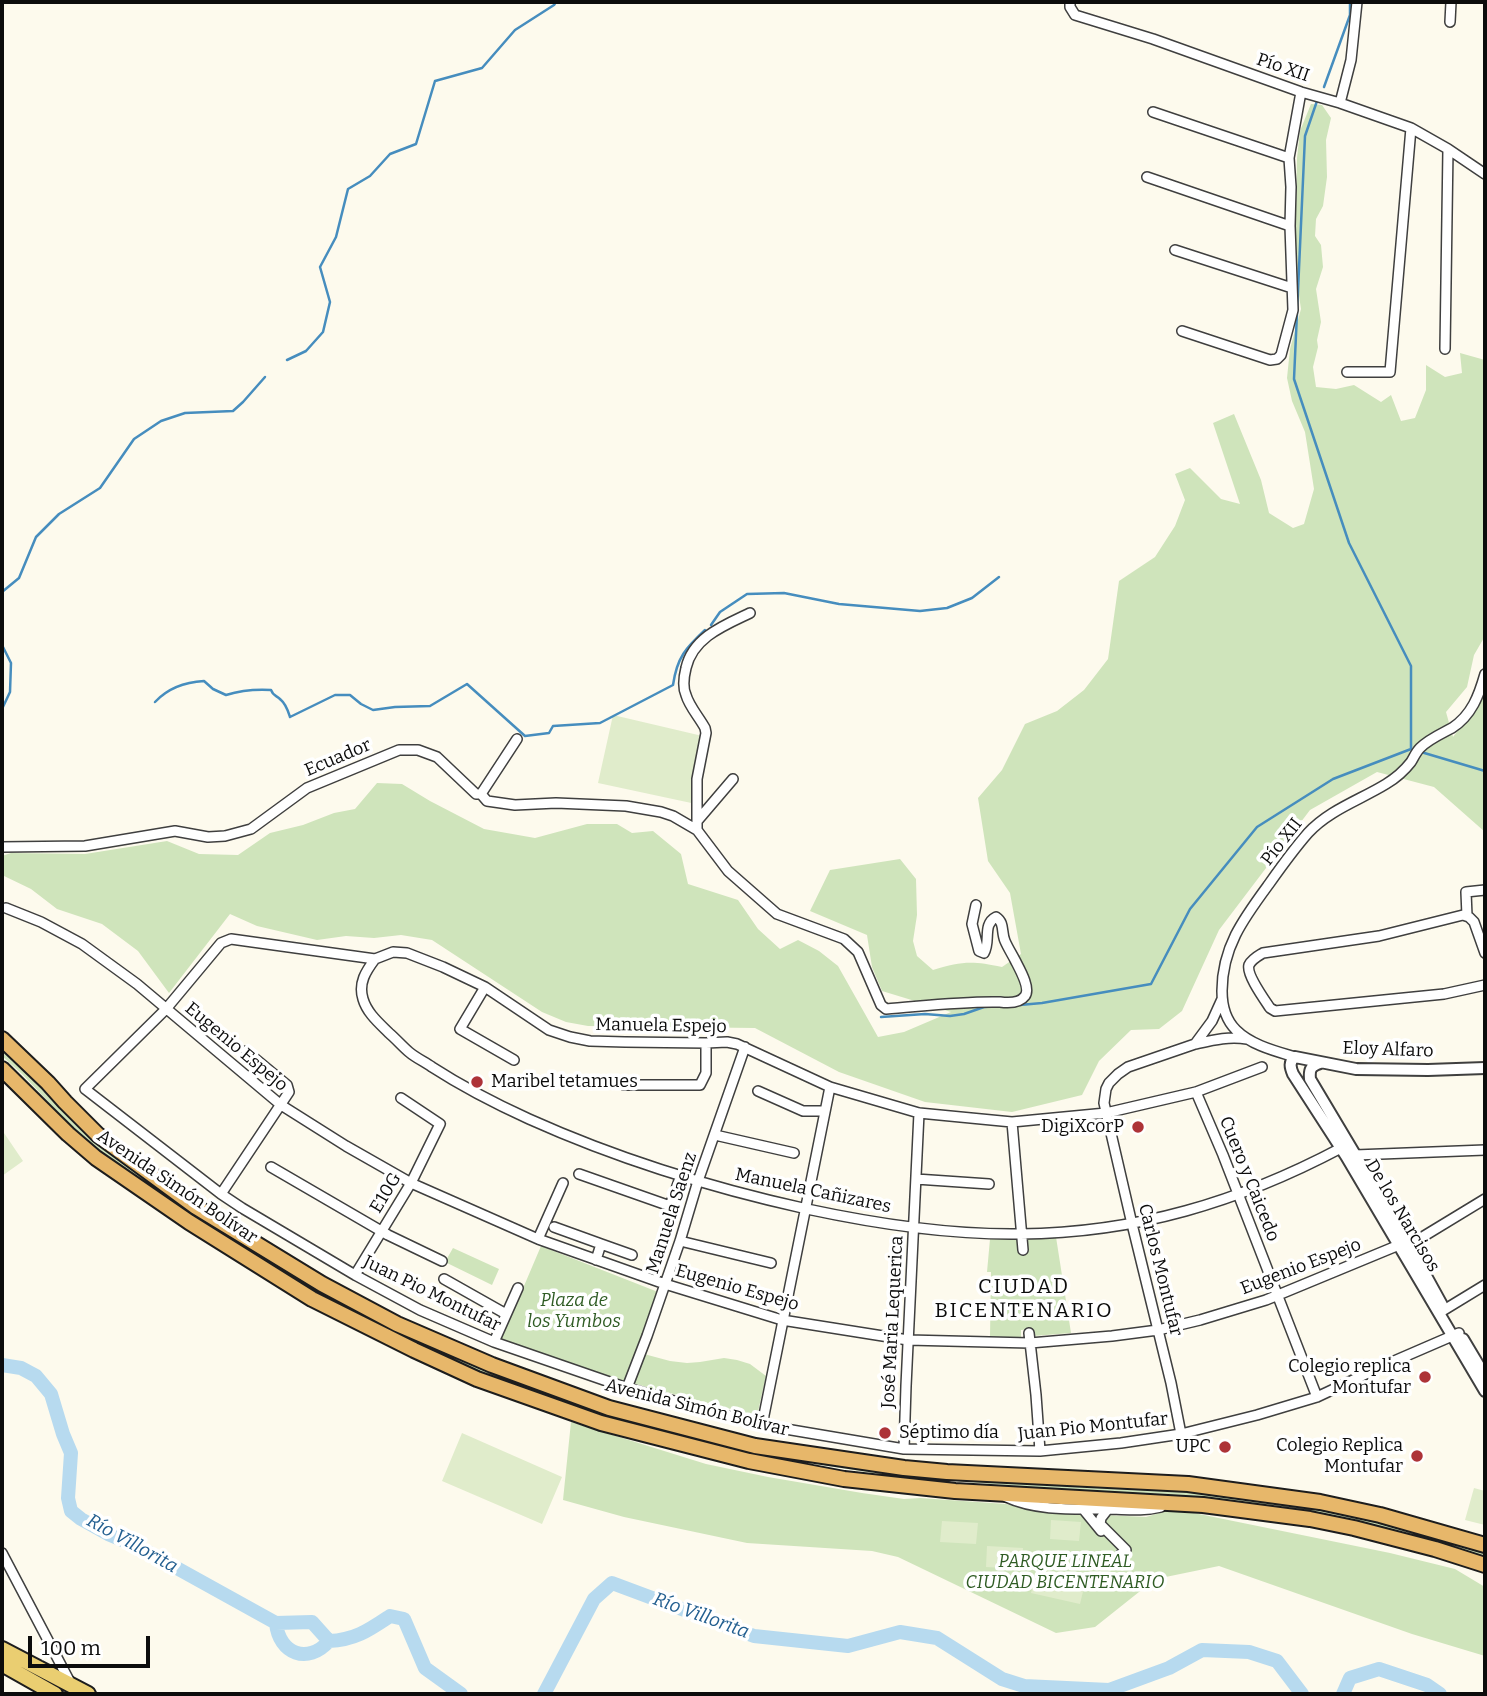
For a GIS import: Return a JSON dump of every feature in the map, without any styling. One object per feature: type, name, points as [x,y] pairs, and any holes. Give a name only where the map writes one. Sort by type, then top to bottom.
[{"type":"highway","name":"Avenida Simón Bolívar","points":[[2,1039],[98,1135],[196,1207],[322,1284],[397,1324],[492,1366],[609,1408],[755,1446],[904,1468],[1188,1484],[1320,1502],[1380,1515],[1485,1545]]},
{"type":"highway","name":"Avenida Simón Bolívar","points":[[2,1069],[96,1158],[189,1222],[312,1299],[477,1379],[601,1423],[749,1461],[844,1479],[1001,1495],[1203,1505],[1310,1519],[1435,1549],[1485,1565]]},
{"type":"main road","points":[[2,1649],[75,1691],[88,1694]]},
{"type":"main road","points":[[2,1664],[55,1694]]},
{"type":"street","name":"Pío XII","points":[[1070,2],[1075,15],[1411,128],[1485,174]]},
{"type":"street","points":[[1340,103],[1351,60],[1357,2]]},
{"type":"street","points":[[1450,22],[1451,2]]},
{"type":"street","points":[[1182,331],[1270,360],[1281,355],[1293,310],[1289,158],[1301,92]]},
{"type":"street","points":[[1153,112],[1289,158]]},
{"type":"street","points":[[1347,372],[1390,372],[1411,128]]},
{"type":"street","points":[[1445,349],[1448,149]]},
{"type":"street","points":[[1147,177],[1290,226]]},
{"type":"street","points":[[1175,250],[1292,288]]},
{"type":"street","points":[[750,612],[717,630],[697,645],[687,661],[683,678],[685,695],[706,733],[697,779],[698,825],[728,871],[776,915],[844,939],[853,946],[881,1005],[886,1009],[972,1002],[1010,1003],[1026,996],[1025,981],[1005,940],[1000,919],[992,918],[990,921],[987,949],[984,953],[979,951],[972,924],[976,905]]},
{"type":"street","name":"Pío XII","points":[[1293,1058],[1248,1040],[1236,1030],[1224,1011],[1222,976],[1234,935],[1300,842],[1317,823],[1401,774],[1426,743],[1454,727],[1478,698],[1485,674]]},
{"type":"street","points":[[481,794],[517,739]]},
{"type":"street","name":"Ecuador","points":[[2,847],[85,846],[175,831],[208,837],[225,836],[251,828],[307,788],[399,750],[418,750],[437,757],[487,801],[515,805],[556,803],[625,806],[661,812],[698,825]]},
{"type":"street","points":[[698,825],[733,779]]},
{"type":"street","points":[[1467,916],[1466,892],[1485,890]]},
{"type":"street","name":"Eugenio Espejo","points":[[6,908],[41,922],[82,944],[110,963],[281,1105],[345,1146],[411,1182],[538,1239],[782,1320],[908,1340],[1030,1343],[1158,1330],[1200,1320],[1278,1295],[1403,1247],[1485,1199]]},
{"type":"street","points":[[1485,953],[1474,922],[1463,915],[1379,936],[1263,953],[1255,957],[1249,966],[1249,973],[1270,1008],[1275,1011],[1444,993],[1485,985]]},
{"type":"street","name":"Manuela Espejo","points":[[85,1089],[166,1009],[221,943],[231,939],[375,959],[393,952],[407,953],[485,987],[549,1030],[570,1037],[590,1041],[727,1042],[745,1047],[830,1087],[919,1113],[1012,1122],[1106,1113],[1196,1092],[1262,1068]]},
{"type":"street","name":"Manuela Cañizares","points":[[375,959],[364,974],[362,984],[362,998],[370,1015],[410,1053],[464,1088],[578,1141],[698,1181],[806,1209],[914,1228],[969,1233],[1022,1234],[1132,1224],[1184,1212],[1238,1194],[1292,1172],[1341,1147]]},
{"type":"street","points":[[485,987],[460,1029],[514,1060]]},
{"type":"street","points":[[1195,1044],[1212,1021],[1222,998]]},
{"type":"street","points":[[1106,1113],[1106,1089],[1118,1074],[1128,1067],[1220,1038],[1248,1040]]},
{"type":"street","points":[[624,1085],[700,1085],[706,1073],[706,1043]]},
{"type":"street","name":"Manuela Saenz","points":[[627,1388],[745,1047]]},
{"type":"street","points":[[221,1194],[289,1094],[287,1085],[246,1051]]},
{"type":"street","name":"Eloy Alfaro","points":[[1293,1058],[1356,1069],[1485,1068]]},
{"type":"street","name":"De los Narcisos","points":[[1293,1058],[1290,1065],[1293,1074],[1482,1372],[1485,1391]]},
{"type":"street","name":"De los Narcisos","points":[[1320,1063],[1309,1071],[1310,1079],[1403,1247]]},
{"type":"street","points":[[762,1425],[830,1087]]},
{"type":"street","name":"Juan Pio Montufar","points":[[85,1089],[242,1208],[420,1310],[494,1342],[627,1388],[762,1425],[904,1449],[1041,1451],[1121,1443],[1181,1434],[1257,1415],[1317,1396],[1456,1334]]},
{"type":"street","points":[[758,1091],[803,1111],[824,1111]]},
{"type":"street","name":"Cuero y Caicedo","points":[[1196,1092],[1317,1396]]},
{"type":"street","name":"E10G","points":[[355,1275],[411,1182],[440,1124],[401,1098]]},
{"type":"street","name":"José Maria Lequerica","points":[[904,1449],[919,1113]]},
{"type":"street","name":"Carlos Montufar","points":[[1106,1113],[1181,1434]]},
{"type":"street","points":[[1012,1122],[1023,1250]]},
{"type":"street","points":[[715,1135],[794,1153]]},
{"type":"street","points":[[1355,1156],[1485,1150]]},
{"type":"street","points":[[271,1167],[381,1231],[442,1261]]},
{"type":"street","points":[[579,1174],[670,1206],[681,1175]]},
{"type":"street","points":[[916,1178],[989,1184]]},
{"type":"street","points":[[538,1239],[563,1182]]},
{"type":"street","points":[[554,1227],[632,1255]]},
{"type":"street","points":[[680,1241],[771,1263]]},
{"type":"street","points":[[596,1260],[601,1244]]},
{"type":"street","points":[[444,1279],[506,1314]]},
{"type":"street","points":[[1442,1311],[1485,1285]]},
{"type":"street","points":[[494,1342],[518,1288]]},
{"type":"street","points":[[1029,1333],[1041,1451]]},
{"type":"street","points":[[1001,1495],[1030,1506],[1083,1509],[1145,1511],[1178,1503]]},
{"type":"street","points":[[1083,1509],[1121,1553],[1126,1550],[1100,1524],[1108,1509]]},
{"type":"street","points":[[2,1553],[75,1691]]},
{"type":"green space","points":[[1311,104],[1322,105],[1331,118],[1326,140],[1327,177],[1323,206],[1316,219],[1315,236],[1321,245],[1323,267],[1316,289],[1321,322],[1313,367],[1316,387],[1336,389],[1354,385],[1381,402],[1391,395],[1401,421],[1415,418],[1426,390],[1426,365],[1445,377],[1462,373],[1460,353],[1485,360],[1485,636],[1474,655],[1467,687],[1446,712],[1453,737],[1472,712],[1485,687],[1485,832],[1434,787],[1377,772],[1310,810],[1219,930],[1182,1011],[1159,1029],[1131,1030],[1099,1061],[1082,1095],[1012,1112],[925,1102],[839,1072],[755,1028],[588,1026],[566,1022],[542,1012],[432,940],[401,935],[374,938],[346,936],[317,940],[257,926],[230,914],[169,993],[138,951],[102,924],[57,909],[31,889],[2,875],[2,856],[11,853],[85,854],[167,841],[199,854],[238,855],[270,833],[355,809],[377,783],[402,784],[484,829],[535,838],[587,824],[617,824],[632,833],[653,831],[681,854],[688,884],[738,900],[758,929],[780,949],[798,940],[819,951],[838,966],[878,1037],[904,1032],[951,1012],[882,991],[872,967],[867,935],[810,911],[830,870],[900,859],[916,879],[917,915],[913,941],[917,956],[933,970],[967,963],[1002,967],[1021,954],[1010,893],[988,861],[978,798],[1002,770],[1025,724],[1057,711],[1084,690],[1108,659],[1119,581],[1155,557],[1175,526],[1185,500],[1175,474],[1190,468],[1221,499],[1240,504],[1213,423],[1234,414],[1261,480],[1269,513],[1293,528],[1304,524],[1314,489],[1305,432],[1292,401],[1287,378],[1290,349],[1301,309],[1295,269],[1297,158],[1300,131]]},
{"type":"green space","points":[[613,715],[711,738],[696,804],[598,783]]},
{"type":"green space","points":[[2,1049],[114,1156],[274,1264],[443,1353],[585,1406],[718,1443],[1206,1493],[1336,1511],[1422,1532],[1485,1552],[1485,1558],[1420,1536],[1334,1515],[1279,1506],[1205,1498],[892,1476],[750,1454],[609,1419],[441,1357],[317,1295],[231,1243],[110,1160],[76,1131],[2,1056]]},
{"type":"green space","points":[[2,1130],[23,1161],[2,1176]]},
{"type":"green space","points":[[1056,1237],[1071,1333],[1033,1336],[1033,1329],[1021,1330],[1021,1337],[990,1337],[991,1272],[987,1272],[990,1239]]},
{"type":"green space","name":"Plaza de los Yumbos","points":[[541,1246],[658,1292],[624,1381],[501,1340]]},
{"type":"green space","points":[[453,1248],[499,1269],[492,1285],[445,1262]]},
{"type":"green space","points":[[644,1354],[687,1363],[724,1358],[750,1364],[766,1376],[757,1416],[632,1383]]},
{"type":"green space","name":"PARQUE LINEAL CIUDAD BICENTENARIO","points":[[571,1422],[706,1464],[862,1493],[904,1499],[1006,1504],[1041,1512],[1146,1517],[1166,1511],[1194,1513],[1455,1569],[1485,1587],[1485,1656],[1412,1634],[1219,1566],[1151,1580],[1095,1627],[1056,1633],[898,1557],[872,1551],[747,1543],[624,1517],[563,1500]]},
{"type":"green space","points":[[462,1433],[562,1477],[542,1524],[442,1481]]},
{"type":"green space","points":[[1474,1488],[1485,1491],[1485,1525],[1465,1520]]},
{"type":"green space","points":[[1051,1520],[1081,1522],[1079,1541],[1050,1539]]},
{"type":"green space","points":[[942,1521],[978,1523],[976,1544],[940,1542]]},
{"type":"green space","points":[[987,1546],[1023,1548],[1022,1569],[986,1567]]},
{"type":"green space","points":[[1037,1568],[1086,1579],[1080,1604],[1031,1593]]},
{"type":"waterway","points":[[287,360],[306,351],[323,332],[330,302],[320,267],[336,237],[348,189],[370,176],[390,154],[416,144],[435,81],[482,68],[515,30],[556,2]]},
{"type":"waterway","points":[[1324,87],[1350,15],[1350,2]]},
{"type":"waterway","points":[[1020,1005],[1151,984],[1190,909],[1257,827],[1333,779],[1411,749],[1411,666],[1349,543],[1294,379],[1305,136],[1317,101]]},
{"type":"waterway","points":[[2,592],[19,578],[36,537],[59,514],[100,488],[134,439],[161,421],[185,413],[233,411],[265,377]]},
{"type":"waterway","points":[[711,625],[720,612],[747,594],[784,593],[839,604],[920,611],[947,608],[972,598],[999,577]]},
{"type":"waterway","points":[[155,702],[177,687],[204,681],[226,695],[248,690],[271,690],[287,708],[290,717],[335,695],[350,695],[373,710],[430,706],[467,684],[525,736],[549,733],[553,726],[600,723],[673,685],[683,654],[705,630]]},
{"type":"waterway","points":[[2,645],[11,663],[10,692],[2,709]]},
{"type":"waterway","points":[[1421,752],[1485,771]]},
{"type":"waterway","points":[[881,1017],[925,1014],[950,1016],[984,1007],[1000,1006]]},
{"type":"waterway","name":"Río Villorita","points":[[2,1365],[21,1368],[36,1376],[51,1394],[71,1453],[68,1498],[71,1511],[81,1519],[137,1546],[276,1623],[312,1622],[329,1641],[354,1636],[390,1616],[404,1619],[425,1668],[461,1694]]},
{"type":"waterway","name":"Río Villorita","points":[[544,1694],[594,1599],[612,1583],[754,1636],[848,1646],[900,1632],[937,1638],[1002,1679],[1024,1686],[1109,1690],[1169,1668],[1202,1650],[1249,1652],[1277,1661],[1302,1694]]},
{"type":"waterway","name":"Río Villorita","points":[[276,1623],[283,1642],[296,1653],[312,1653],[329,1641]]},
{"type":"waterway","name":"Río Villorita","points":[[1343,1694],[1350,1678],[1379,1669],[1427,1685],[1440,1694]]},
{"type":"place","name":"Maribel tetamues","points":[[477,1082]]},
{"type":"place","name":"DigiXcorP","points":[[1138,1127]]},
{"type":"place","name":"Colegio replica Montufar","points":[[1425,1377]]},
{"type":"place","name":"Séptimo día","points":[[885,1433]]},
{"type":"place","name":"UPC","points":[[1225,1447]]},
{"type":"place","name":"Colegio Replica Montufar","points":[[1417,1456]]},
{"type":"district","name":"CIUDAD BICENTENARIO","points":[[1024,1299]]}]
